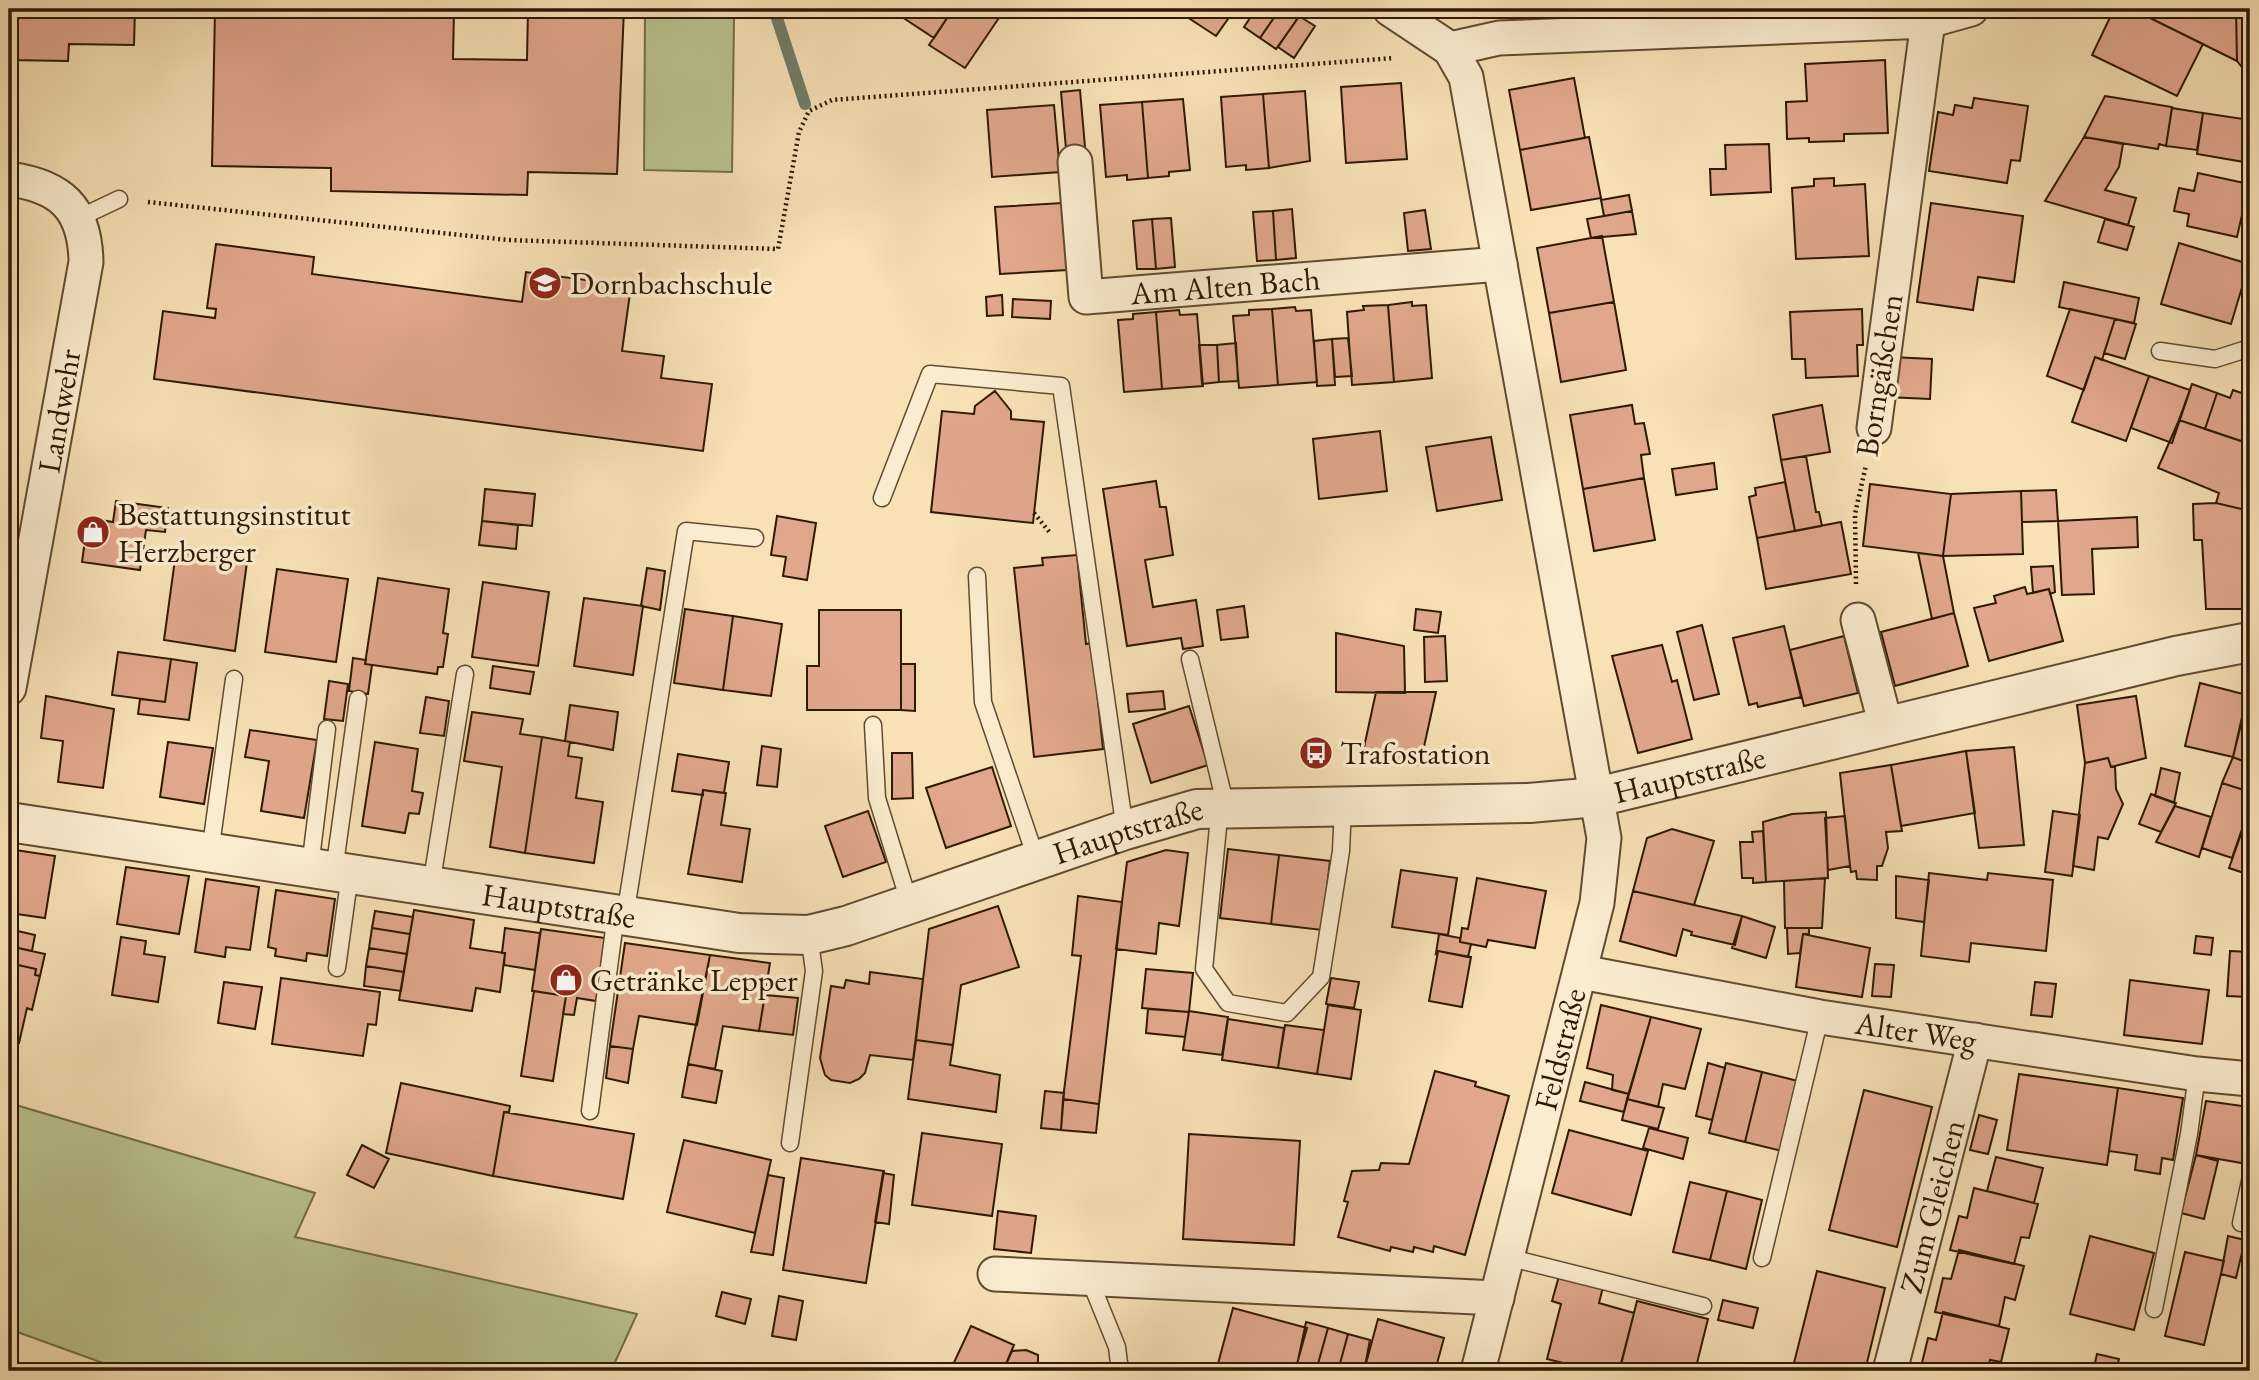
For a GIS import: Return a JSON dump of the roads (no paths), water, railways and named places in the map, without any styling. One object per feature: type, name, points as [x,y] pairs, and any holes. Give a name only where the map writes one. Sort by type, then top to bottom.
[{"type":"street","points":[[1390,9],[1450,49],[1466,77],[1597,797]]},
{"type":"street","points":[[1450,49],[1499,38],[1928,21],[1970,9]]},
{"type":"street","name":"Borngäßchen","points":[[1874,428],[1928,21]]},
{"type":"street","name":"Am Alten Bach","points":[[1075,162],[1086,297],[1500,264]]},
{"type":"street","points":[[9,179],[31,182],[64,198],[79,218]]},
{"type":"street","name":"Landwehr","points":[[9,688],[86,262],[79,218]]},
{"type":"street","points":[[1858,620],[1886,726]]},
{"type":"street","name":"Hauptstraße","points":[[9,822],[739,933],[810,935],[910,905],[1168,816],[1223,807],[1529,803],[1597,797],[2176,656],[2250,642]]},
{"type":"street","name":"Feldstraße","points":[[1478,1371],[1597,903],[1604,838],[1597,797]]},
{"type":"street","name":"Alter Weg","points":[[1581,972],[1820,1017],[2197,1074],[2250,1079]]},
{"type":"street","name":"Zum Gleichen","points":[[1890,1371],[1975,1040]]},
{"type":"street","points":[[995,1274],[1497,1298]]},
{"type":"lane","points":[[79,218],[119,199]]},
{"type":"lane","points":[[2160,351],[2215,359],[2250,348]]},
{"type":"lane","points":[[882,498],[930,374],[1061,386],[1125,830]]},
{"type":"lane","points":[[590,1111],[686,531],[755,538]]},
{"type":"lane","points":[[977,576],[983,702],[1037,861]]},
{"type":"lane","points":[[1190,659],[1223,807],[1204,969],[1228,1003],[1287,1013],[1321,977],[1341,851],[1343,806]]},
{"type":"lane","points":[[431,886],[465,674]]},
{"type":"lane","points":[[210,853],[234,679]]},
{"type":"lane","points":[[331,871],[358,699]]},
{"type":"lane","points":[[873,725],[877,799],[910,905]]},
{"type":"lane","points":[[327,729],[337,968]]},
{"type":"lane","points":[[790,1143],[814,971],[810,935]]},
{"type":"lane","points":[[1762,1258],[1820,1017]]},
{"type":"lane","points":[[2154,1309],[2189,1133],[2197,1074]]},
{"type":"lane","points":[[2241,1223],[2250,1181]]},
{"type":"lane","points":[[1507,1257],[1703,1306]]},
{"type":"lane","points":[[1088,1277],[1117,1347],[1120,1371]]},
{"type":"waterway","points":[[774,9],[805,104]]},
{"type":"place","name":"Dornbachschule","points":[[545,283]]},
{"type":"place","name":"Bestattungsinstitut Herzberger","points":[[93,532]]},
{"type":"place","name":"Trafostation","points":[[1316,753]]},
{"type":"place","name":"Getränke Lepper","points":[[566,980]]}]
